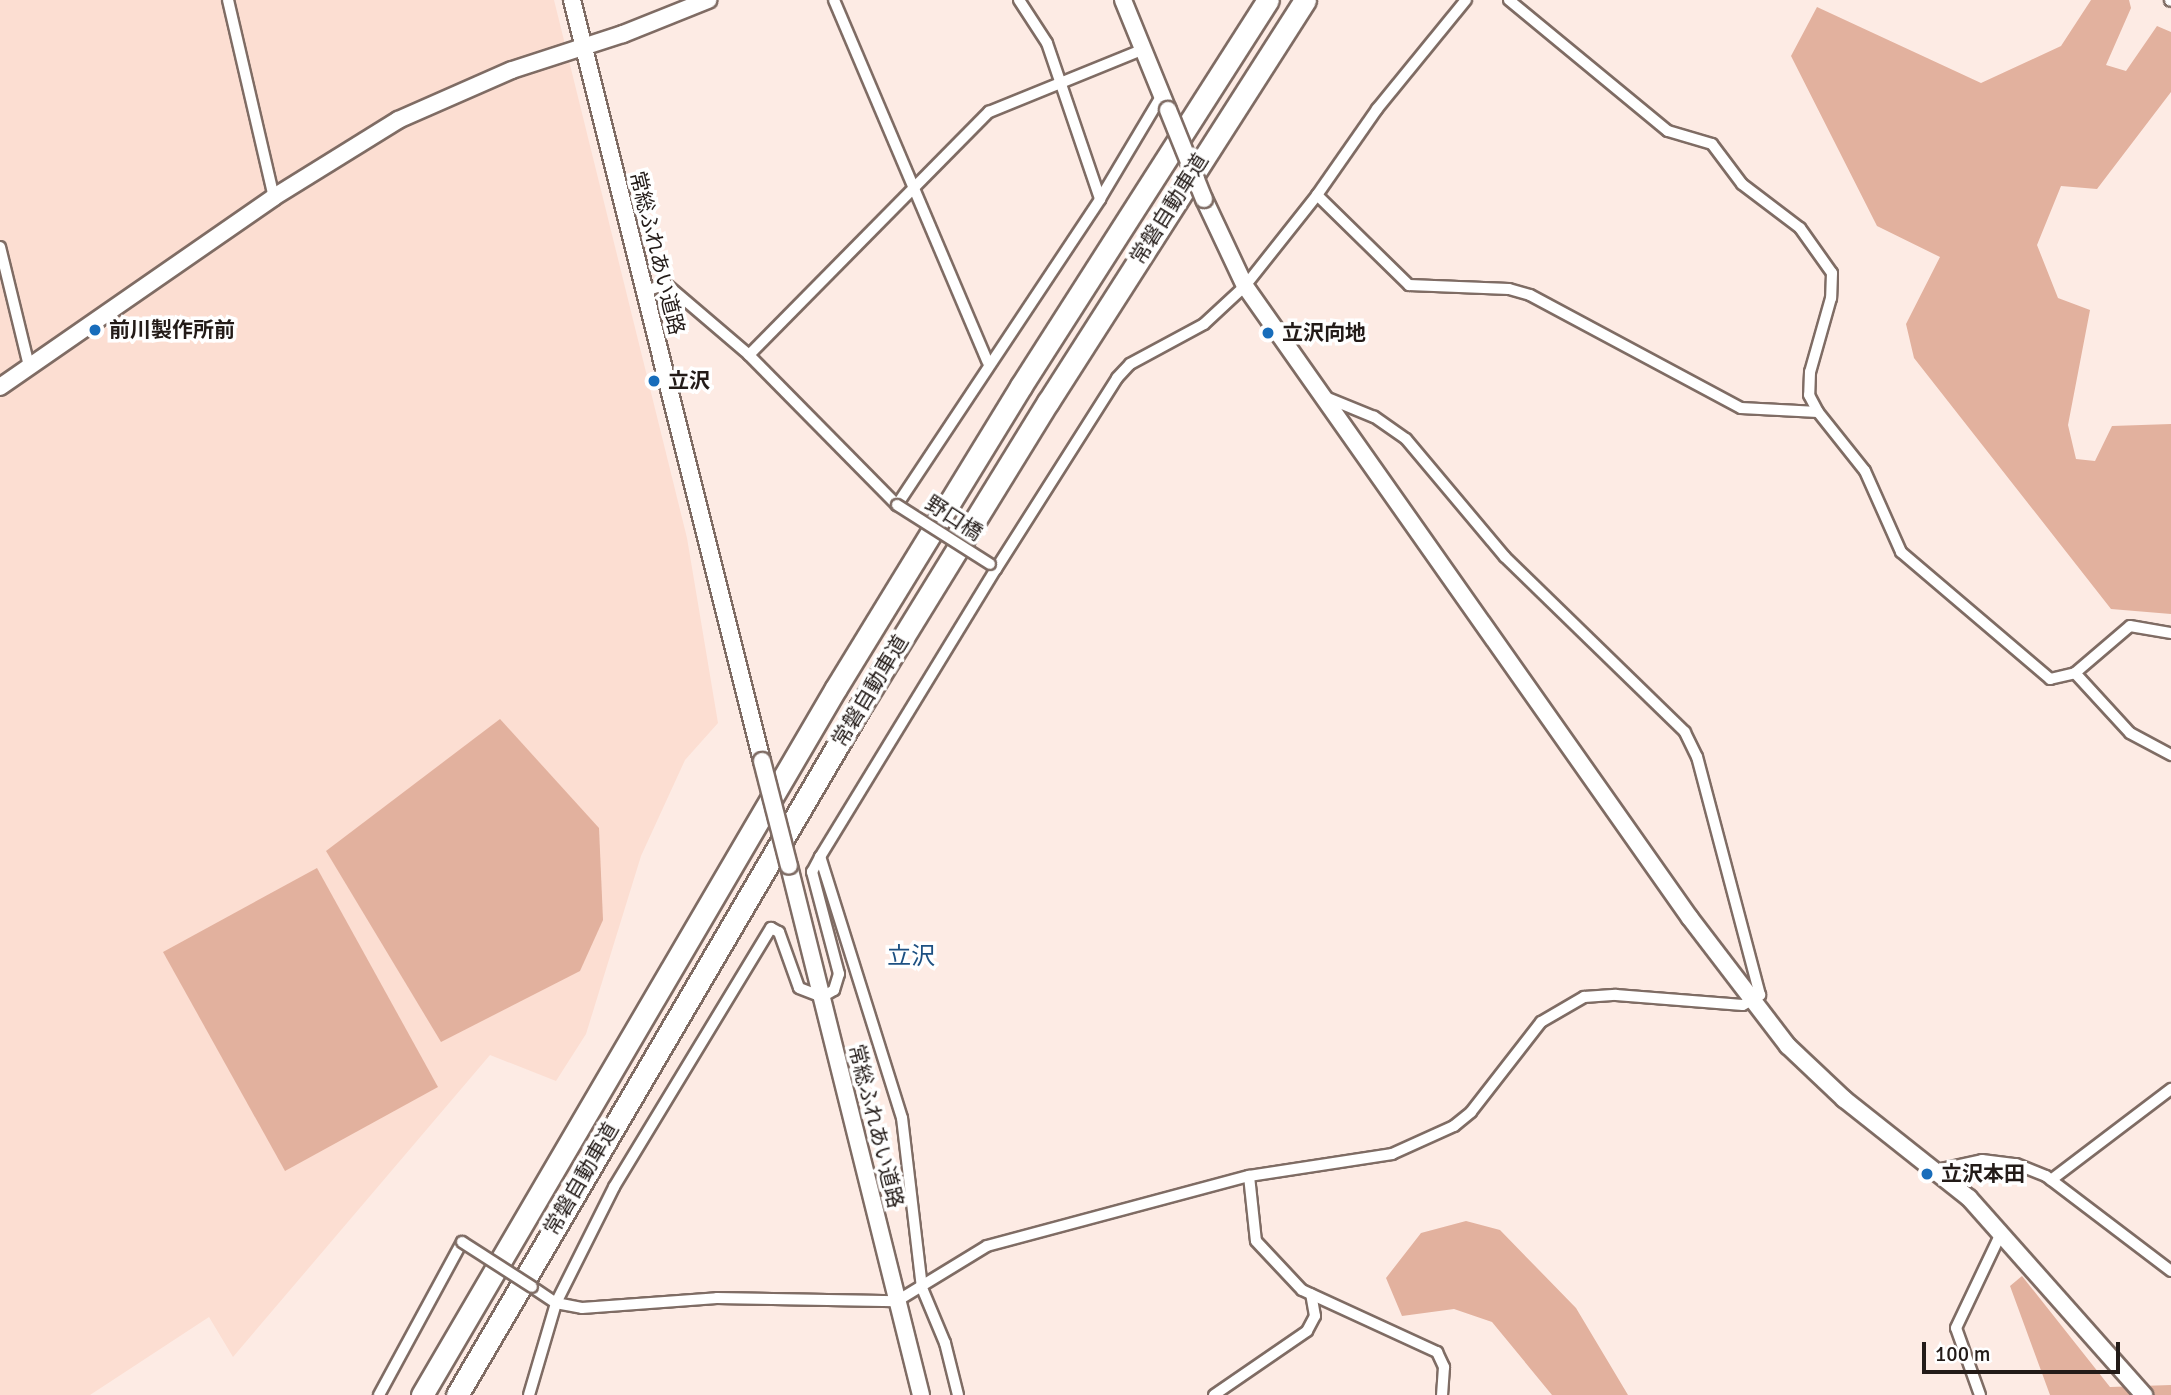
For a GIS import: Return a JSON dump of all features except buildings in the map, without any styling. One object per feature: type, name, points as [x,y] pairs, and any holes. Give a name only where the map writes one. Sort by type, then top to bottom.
[{"type":"highway","name":"常磐自動車道","points":[[422,1395],[836,688],[1021,386],[1268,0]]},
{"type":"highway","name":"常磐自動車道","points":[[457,1395],[862,704],[1062,379],[1305,0]]},
{"type":"street","points":[[228,0],[274,197]]},
{"type":"street","name":"常総ふれあい道路","points":[[572,0],[921,1395]]},
{"type":"street","points":[[0,387],[274,197],[398,120],[512,70],[708,0]]},
{"type":"street","points":[[834,0],[988,362]]},
{"type":"street","points":[[1019,0],[1047,43],[1100,199]]},
{"type":"street","points":[[1123,0],[1204,199],[1245,286],[1689,918],[1815,1073],[1937,1170],[2002,1231],[2144,1395]]},
{"type":"street","points":[[529,1395],[556,1303],[614,1187],[771,928],[779,932],[799,988],[822,997],[834,990],[839,974],[812,872],[993,567],[1062,460],[1123,371],[1165,342],[1204,324],[1245,286],[1317,195],[1377,109],[1466,0]]},
{"type":"street","points":[[1509,0],[1668,131],[1712,144],[1742,184],[1800,228],[1832,273],[1831,298],[1810,372],[1810,395],[1818,412],[1865,471],[1901,552],[2050,679],[2075,673],[2130,626],[2171,633]]},
{"type":"street","points":[[749,355],[989,111],[1144,49]]},
{"type":"street","points":[[897,505],[988,362],[1165,102]]},
{"type":"street","points":[[1317,195],[1409,285],[1509,289],[1530,295],[1741,408],[1818,412]]},
{"type":"street","points":[[0,247],[29,366]]},
{"type":"street","name":"野口橋","points":[[645,291],[666,284],[749,355],[897,505],[993,567]]},
{"type":"street","points":[[379,1395],[461,1242],[556,1303],[582,1308],[717,1298],[897,1301],[987,1246],[1249,1176],[1392,1154],[1454,1126],[1471,1112],[1541,1022],[1584,997],[1616,995],[1742,1005],[1760,995],[1697,757],[1685,732],[1505,556],[1406,439],[1374,417],[1321,395]]},
{"type":"street","points":[[2075,673],[2130,733],[2171,755]]},
{"type":"street","points":[[820,857],[902,1118],[922,1288],[945,1343],[958,1395]]},
{"type":"street","points":[[2051,1180],[2171,1089]]},
{"type":"street","points":[[1937,1170],[1982,1160],[2016,1164],[2051,1180],[2171,1271]]},
{"type":"street","points":[[1249,1176],[1256,1241],[1302,1290],[1437,1352],[1444,1367],[1443,1395]]},
{"type":"street","points":[[1980,1395],[1956,1328],[2002,1231]]},
{"type":"street","points":[[1214,1395],[1307,1331],[1315,1316],[1311,1294]]},
{"type":"shaded area","points":[[0,0],[554,0],[687,538],[718,723],[685,760],[641,856],[586,1034],[556,1081],[490,1055],[233,1357],[209,1317],[90,1395],[0,1395]]},
{"type":"shaded area","points":[[2091,0],[2129,0],[2131,8],[2106,65],[2126,71],[2157,26],[2171,32],[2171,92],[2097,189],[2061,186],[2037,245],[2058,298],[2090,310],[2068,425],[2076,459],[2095,461],[2112,426],[2171,424],[2171,614],[2111,609],[1914,358],[1906,324],[1940,257],[1877,226],[1791,56],[1817,7],[1981,83],[2061,46]]},
{"type":"shaded area","points":[[500,719],[599,828],[603,920],[580,971],[441,1042],[326,851]]},
{"type":"shaded area","points":[[317,868],[438,1087],[285,1171],[163,952]]},
{"type":"shaded area","points":[[1466,1221],[1500,1230],[1576,1308],[1628,1395],[1552,1395],[1492,1322],[1454,1309],[1402,1316],[1386,1278],[1421,1233]]},
{"type":"shaded area","points":[[2022,1276],[2110,1387],[2171,1385],[2171,1395],[2050,1395],[2010,1286]]},
{"type":"place","name":"前川製作所前","points":[[95,330]]},
{"type":"place","name":"立沢向地","points":[[1268,333]]},
{"type":"place","name":"立沢","points":[[654,381]]},
{"type":"place","name":"立沢本田","points":[[1927,1174]]},
{"type":"district","name":"立沢","points":[[911,957]]}]
